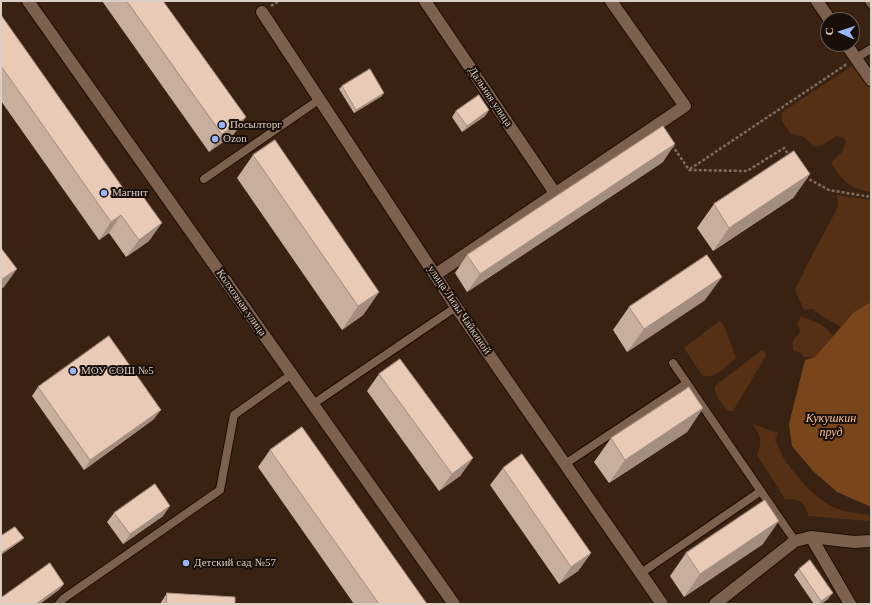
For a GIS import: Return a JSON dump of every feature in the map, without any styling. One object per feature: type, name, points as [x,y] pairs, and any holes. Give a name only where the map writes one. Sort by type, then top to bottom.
[{"type":"street","name":"Колхозная улица","points":[[28,1],[454,604]]},
{"type":"street","name":"Дальняя улица","points":[[425,1],[556,193]]},
{"type":"street","points":[[435,275],[685,106],[610,1]]},
{"type":"street","points":[[817,1],[825,12]]},
{"type":"street","name":"улица Лизы Чайкиной","points":[[262,12],[456,307],[662,604]]},
{"type":"street","points":[[852,52],[871,80]]},
{"type":"street","points":[[811,537],[850,604]]},
{"type":"street","points":[[715,604],[795,541],[811,537],[854,542],[871,541]]},
{"type":"lane","points":[[856,58],[871,48]]},
{"type":"lane","points":[[204,179],[320,99]]},
{"type":"lane","points":[[313,404],[456,307]]},
{"type":"lane","points":[[673,363],[795,541]]},
{"type":"lane","points":[[59,604],[63,598],[220,490],[234,415],[292,374]]},
{"type":"lane","points":[[565,464],[687,383]]},
{"type":"lane","points":[[641,573],[761,491]]},
{"type":"path","points":[[690,170],[856,58]]},
{"type":"path","points":[[671,144],[690,170]]},
{"type":"path","points":[[690,170],[747,171],[784,148],[791,159]]},
{"type":"path","points":[[802,175],[829,190],[871,197]]},
{"type":"shaded area","points":[[855,64],[871,86],[871,192],[851,186],[839,175],[831,163],[842,152],[846,142],[843,137],[836,136],[823,145],[814,147],[804,137],[790,133],[782,121],[782,112]]},
{"type":"shaded area","points":[[837,195],[871,200],[871,302],[854,312],[841,327],[813,309],[804,310],[795,290],[838,207]]},
{"type":"shaded area","points":[[801,317],[819,324],[833,336],[815,357],[804,357],[801,353],[793,350],[793,341],[799,334],[800,330],[797,323]]},
{"type":"shaded area","points":[[719,321],[725,328],[736,358],[716,374],[711,376],[702,375],[684,348]]},
{"type":"shaded area","points":[[762,350],[765,352],[766,356],[733,411],[728,411],[717,396],[715,386]]},
{"type":"shaded area","points":[[753,424],[778,433],[775,440],[783,457],[793,471],[818,498],[837,509],[869,515],[869,521],[808,516],[806,508],[801,502],[794,499],[785,499],[757,455],[760,447],[760,436]]},
{"type":"water","name":"Кукушкин пруд","points":[[871,302],[871,505],[869,506],[837,492],[813,471],[792,446],[789,424],[805,360],[815,357],[854,312]]},
{"type":"building","points":[[127,1],[163,1],[246,117],[222,134]]},
{"type":"building","points":[[1,15],[130,198],[139,191],[162,223],[139,240],[121,215],[111,222],[1,66]]},
{"type":"building","points":[[370,69],[384,93],[356,110],[342,86]]},
{"type":"building","points":[[479,95],[489,110],[467,126],[456,111]]},
{"type":"building","points":[[663,126],[675,144],[480,274],[467,255]]},
{"type":"building","points":[[275,140],[379,292],[358,306],[253,155]]},
{"type":"building","points":[[794,151],[810,174],[729,228],[714,204]]},
{"type":"building","points":[[1,248],[17,269],[1,280]]},
{"type":"building","points":[[707,255],[722,277],[644,329],[629,307]]},
{"type":"building","points":[[109,336],[161,410],[90,460],[38,387]]},
{"type":"building","points":[[400,359],[473,458],[452,474],[379,374]]},
{"type":"building","points":[[689,387],[703,408],[625,460],[611,438]]},
{"type":"building","points":[[302,427],[427,604],[379,604],[270,450]]},
{"type":"building","points":[[522,454],[591,553],[571,567],[503,468]]},
{"type":"building","points":[[155,484],[170,506],[130,534],[114,513]]},
{"type":"building","points":[[765,500],[779,521],[700,574],[686,553]]},
{"type":"building","points":[[15,527],[24,538],[1,553],[1,536]]},
{"type":"building","points":[[810,560],[833,593],[821,601],[799,569]]},
{"type":"building","points":[[50,563],[64,584],[36,604],[1,604],[1,598]]},
{"type":"building","points":[[167,593],[235,597],[235,604],[167,604]]},
{"type":"place","name":"Посылторг","points":[[222,125]]},
{"type":"place","name":"Ozon","points":[[215,139]]},
{"type":"place","name":"Магнит","points":[[104,193]]},
{"type":"place","name":"МОУ СОШ №5","points":[[73,371]]},
{"type":"place","name":"Детский сад №57","points":[[186,563]]}]
